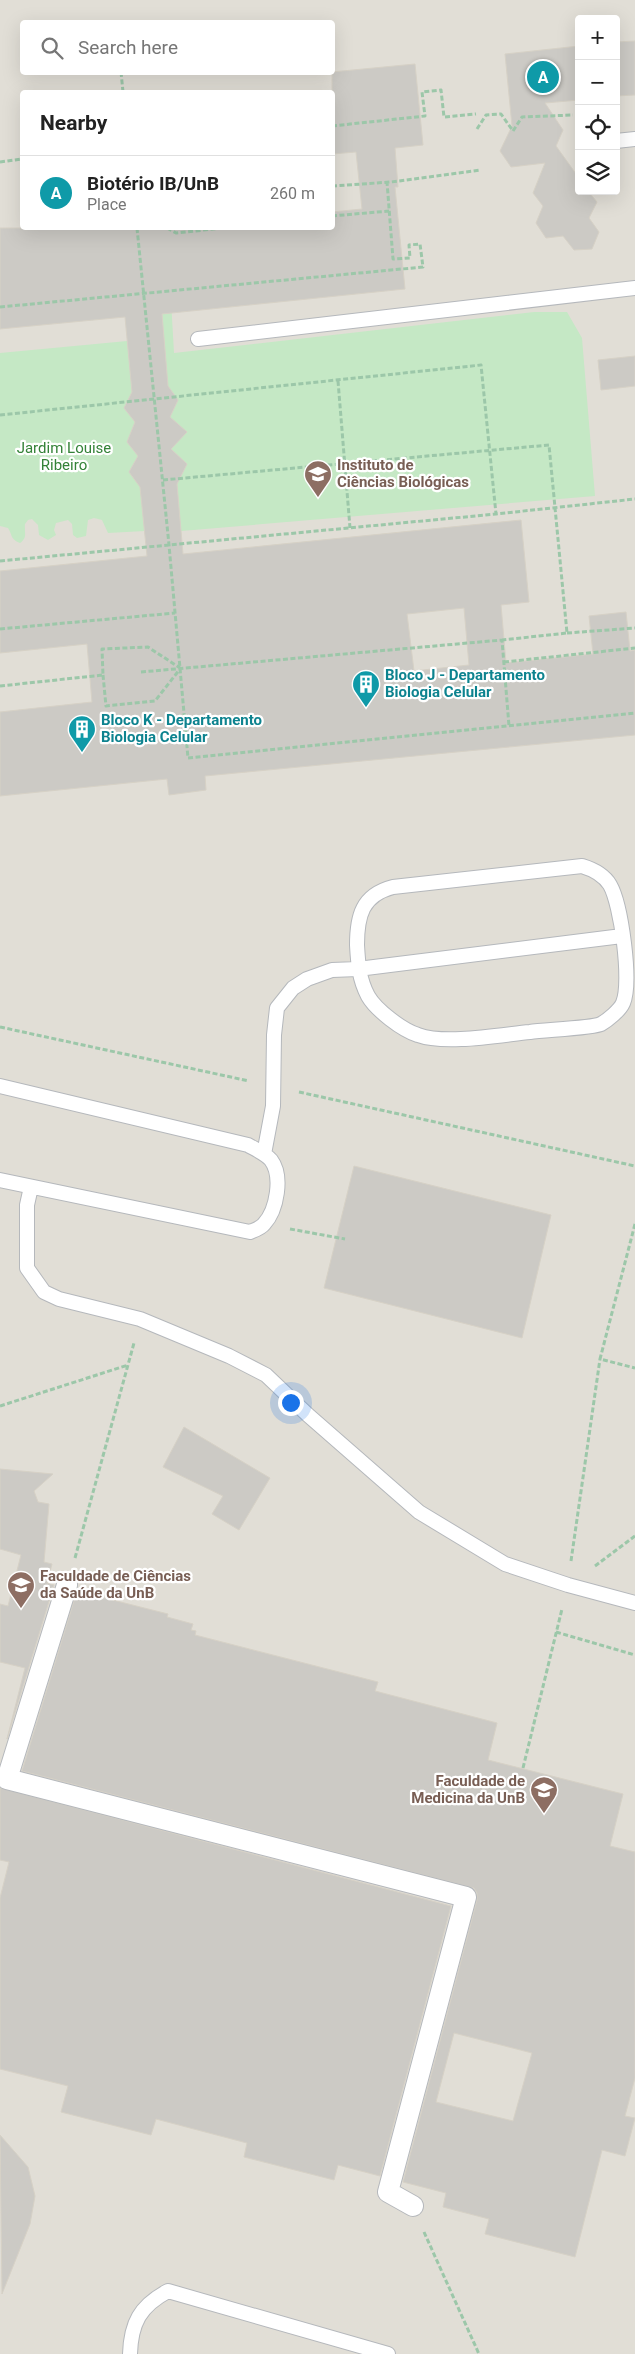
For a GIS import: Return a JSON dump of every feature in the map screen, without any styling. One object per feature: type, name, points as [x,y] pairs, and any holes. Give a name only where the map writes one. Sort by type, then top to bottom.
[{"type":"street","points":[[68,1586],[7,1779],[466,1897],[388,2192],[413,2206]]},
{"type":"lane","points":[[620,141],[635,139]]},
{"type":"lane","points":[[198,340],[635,288]]},
{"type":"lane","points":[[582,866],[594,870],[609,883],[616,901],[622,936],[626,957],[627,991],[622,1005],[600,1024],[456,1040],[418,1035],[384,1014],[368,996],[358,970],[357,923],[362,911],[374,894],[393,887],[582,866]]},
{"type":"lane","points":[[264,1154],[273,1106],[274,1035],[278,1008],[293,988],[307,979],[332,970],[358,970],[622,936]]},
{"type":"lane","points":[[0,1086],[248,1145],[270,1159],[277,1171],[276,1196],[265,1224],[250,1232],[0,1180]]},
{"type":"lane","points":[[31,1187],[27,1205],[27,1268],[44,1292],[59,1299],[140,1319],[229,1356],[266,1375],[308,1415],[419,1512],[505,1564],[568,1586],[635,1603]]},
{"type":"lane","points":[[130,2354],[131,2331],[142,2310],[154,2298],[168,2291],[388,2354]]},
{"type":"path","points":[[121,75],[123,90]]},
{"type":"path","points":[[335,126],[425,116],[422,92],[441,90],[444,118],[476,114]]},
{"type":"path","points":[[477,130],[486,116],[501,114],[513,131],[522,116],[573,115]]},
{"type":"path","points":[[0,162],[20,159]]},
{"type":"path","points":[[335,186],[387,182],[481,170]]},
{"type":"path","points":[[0,307],[422,267],[420,244],[409,245],[410,258],[394,259],[387,182]]},
{"type":"path","points":[[335,216],[389,211]]},
{"type":"path","points":[[137,230],[163,480],[188,758],[635,713]]},
{"type":"path","points":[[171,230],[176,233],[205,230]]},
{"type":"path","points":[[0,415],[481,365],[496,514]]},
{"type":"path","points":[[338,381],[350,528]]},
{"type":"path","points":[[163,480],[549,445],[567,633]]},
{"type":"path","points":[[0,561],[496,514],[635,498]]},
{"type":"path","points":[[0,629],[175,613]]},
{"type":"path","points":[[141,672],[635,628]]},
{"type":"path","points":[[502,640],[509,726]]},
{"type":"path","points":[[148,647],[181,669],[155,701],[106,706],[102,649],[148,647]]},
{"type":"path","points":[[504,662],[635,648]]},
{"type":"path","points":[[0,686],[103,675]]},
{"type":"path","points":[[0,1027],[635,1166]]},
{"type":"path","points":[[523,1768],[568,1586],[600,1359],[635,1224]]},
{"type":"path","points":[[68,1586],[140,1319]]},
{"type":"path","points":[[600,1359],[635,1368]]},
{"type":"path","points":[[0,1406],[128,1365]]},
{"type":"path","points":[[568,1586],[635,1536]]},
{"type":"path","points":[[556,1632],[635,1655]]},
{"type":"path","points":[[413,2206],[479,2354]]},
{"type":"shaded area","points":[[0,0],[635,0],[635,2354],[0,2354]]},
{"type":"green space","points":[[171,300],[174,353],[534,312],[567,312],[582,338],[595,496],[181,531],[177,484],[187,464],[171,449],[186,432],[170,417],[178,400],[168,386],[161,301]]},
{"type":"green space","name":"Jardim Louise Ribeiro","points":[[127,341],[132,392],[124,408],[135,422],[127,442],[138,456],[129,472],[141,487],[145,531],[108,533],[102,520],[94,518],[88,520],[86,536],[77,538],[73,535],[72,524],[68,520],[56,523],[54,530],[56,535],[48,540],[39,535],[38,525],[32,519],[28,520],[25,524],[24,539],[20,543],[17,542],[13,539],[8,528],[0,526],[0,353]]},
{"type":"building","points":[[635,41],[635,95],[620,96],[620,42]]},
{"type":"building","points":[[575,46],[575,100],[545,103],[563,130],[556,146],[575,172],[575,195],[591,195],[597,202],[589,218],[599,232],[592,249],[574,250],[563,236],[546,238],[536,223],[543,206],[533,193],[545,163],[511,167],[500,151],[512,126],[505,54]]},
{"type":"building","points":[[415,64],[423,145],[395,148],[398,187],[395,187],[405,289],[162,314],[168,386],[178,400],[170,417],[187,432],[171,449],[187,464],[177,484],[183,554],[521,520],[529,602],[501,605],[506,663],[593,654],[589,616],[626,612],[630,651],[635,650],[635,735],[205,776],[206,790],[169,795],[167,779],[0,796],[0,712],[92,702],[87,644],[0,653],[0,571],[147,556],[140,487],[129,472],[138,456],[127,442],[135,422],[124,408],[132,392],[125,317],[0,329],[0,228],[20,228],[20,230],[335,230],[335,212],[362,209],[356,152],[335,154],[335,90],[332,90],[332,75],[335,75],[335,72]],"holes":[[[464,608],[469,665],[414,671],[407,614]]]},
{"type":"building","points":[[635,356],[635,386],[601,390],[598,360]]},
{"type":"building","points":[[354,1166],[551,1215],[522,1338],[324,1288]]},
{"type":"building","points":[[184,1427],[270,1478],[239,1530],[212,1514],[223,1496],[163,1467]]},
{"type":"building","points":[[0,1469],[53,1474],[34,1491],[38,1502],[49,1504],[44,1562],[52,1564],[47,1583],[54,1585],[7,1739],[25,1668],[0,1662],[0,1604],[8,1606],[21,1555],[0,1549]]},
{"type":"building","points":[[77,1591],[168,1614],[167,1617],[193,1624],[191,1630],[196,1631],[195,1635],[378,1682],[375,1691],[497,1723],[488,1760],[623,1794],[610,1846],[635,1852],[635,2078],[625,2116],[635,2118],[625,2156],[602,2150],[575,2257],[485,2234],[489,2219],[443,2207],[446,2193],[403,2182],[477,1900],[477,1893],[474,1888],[22,1771]],"holes":[[[454,2033],[532,2053],[513,2121],[436,2102]]]},
{"type":"building","points":[[0,1788],[451,1906],[380,2176],[338,2165],[334,2180],[244,2157],[247,2143],[156,2119],[151,2135],[61,2112],[68,2086],[0,2069],[0,1898],[9,1862],[0,1860]]},
{"type":"building","points":[[0,2135],[28,2167],[35,2196],[30,2224],[2,2294]]},
{"type":"place","name":"Biotério IB/UnB","points":[[543,77]]},
{"type":"place","name":"Instituto de Ciências Biológicas","points":[[318,498]]},
{"type":"place","name":"Bloco J - Departamento Biologia Celular","points":[[366,708]]},
{"type":"place","name":"Bloco K - Departamento Biologia Celular","points":[[82,753]]},
{"type":"place","name":"Faculdade de Ciências da Saúde da UnB","points":[[21,1609]]},
{"type":"place","name":"Faculdade de Medicina da UnB","points":[[544,1814]]}]
